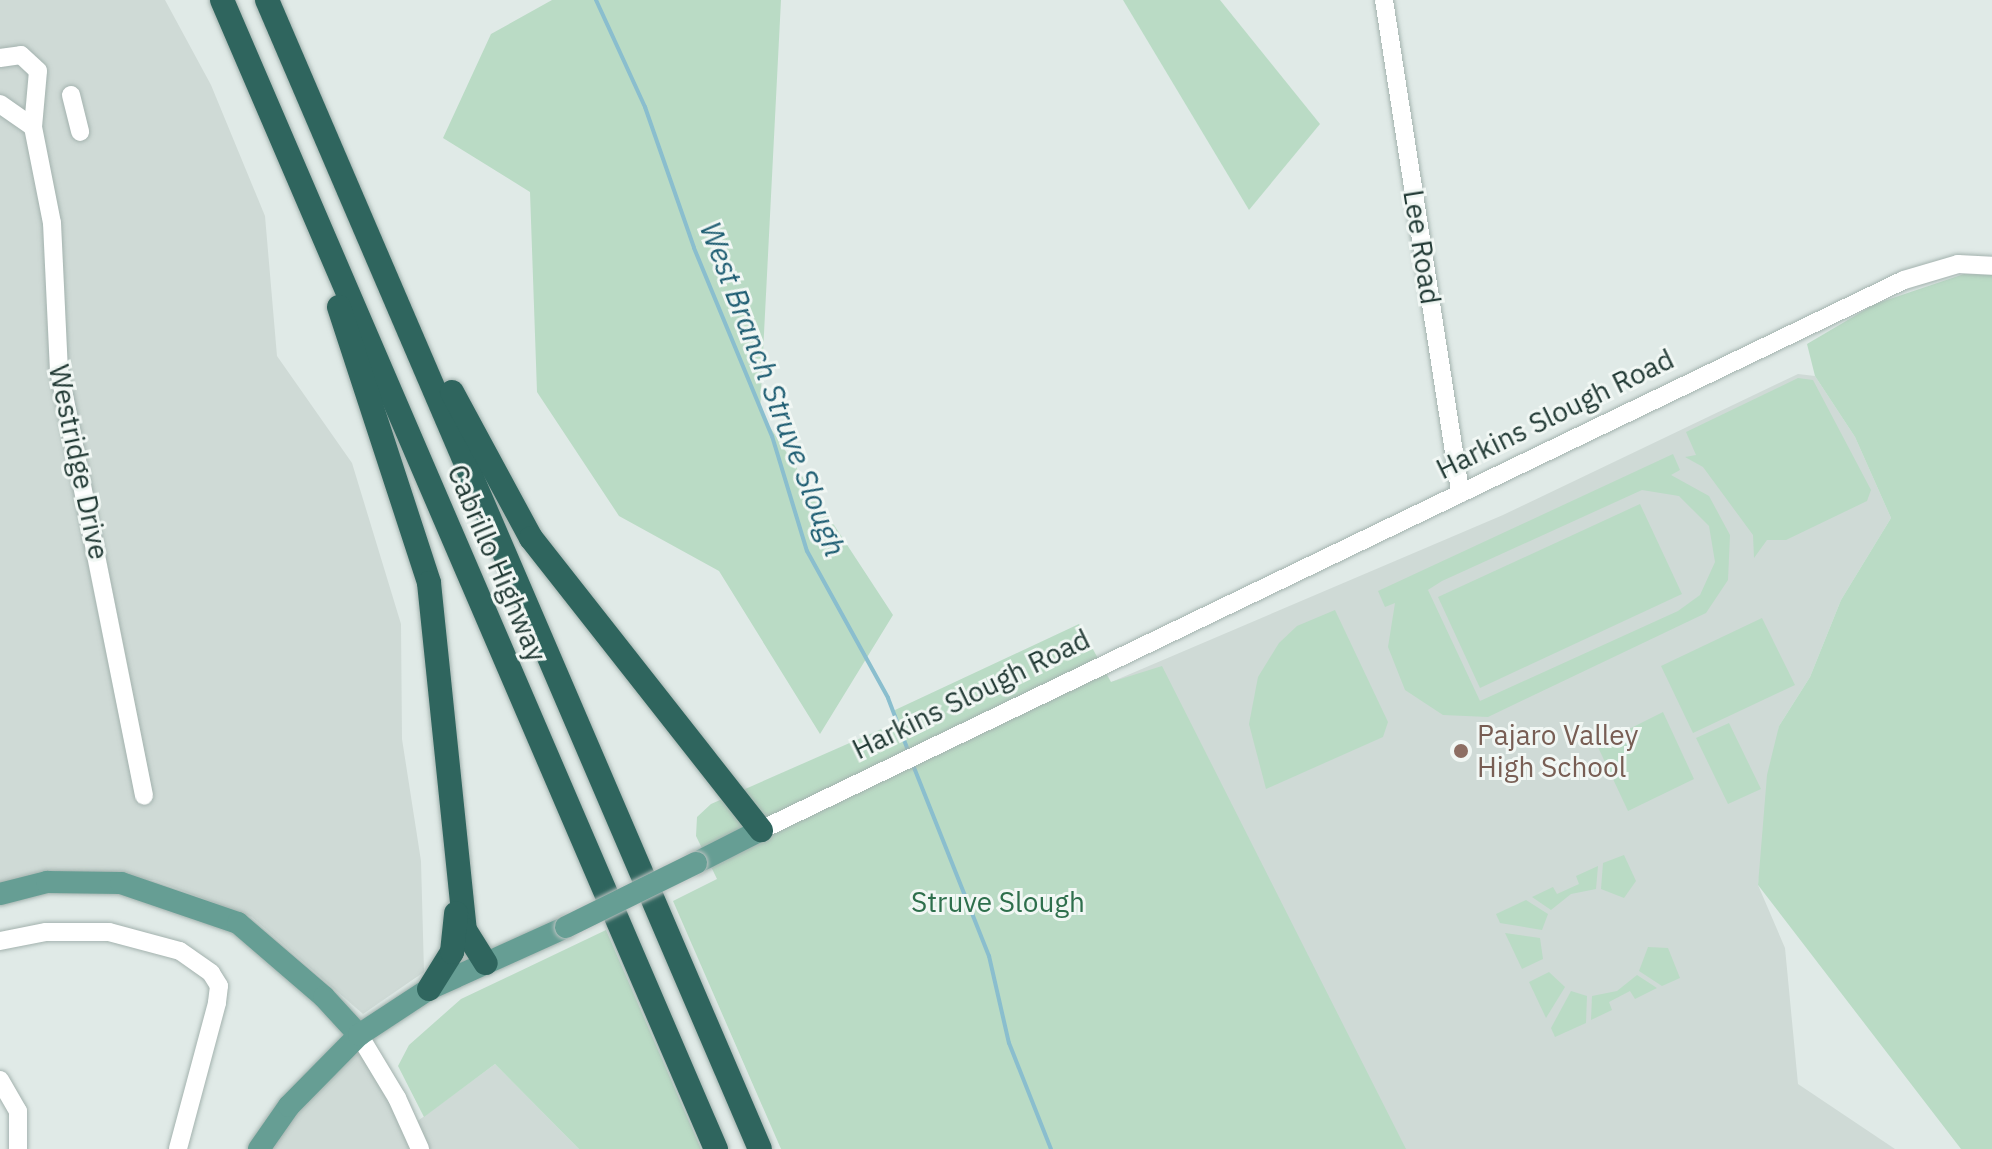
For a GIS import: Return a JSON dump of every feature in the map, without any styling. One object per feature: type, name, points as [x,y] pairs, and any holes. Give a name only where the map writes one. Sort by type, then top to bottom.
[{"type":"highway","name":"Cabrillo Highway","points":[[222,0],[716,1149]]},
{"type":"highway","name":"Cabrillo Highway","points":[[267,0],[760,1149]]},
{"type":"highway","points":[[303,186],[429,583],[465,930],[486,963]]},
{"type":"highway","points":[[362,223],[407,296],[470,431],[525,530],[761,830]]},
{"type":"highway","points":[[429,989],[452,952],[456,926],[447,763]]},
{"type":"main road","name":"Harkins Slough Road","points":[[259,1149],[289,1106],[359,1035],[429,989],[566,927],[761,830]]},
{"type":"main road","points":[[0,894],[47,882],[121,883],[238,923],[324,997],[359,1035]]},
{"type":"street","name":"Lee Road","points":[[1384,0],[1460,493]]},
{"type":"street","name":"Westridge Drive","points":[[0,58],[21,55],[38,71],[33,127],[52,223],[59,370],[144,796]]},
{"type":"street","points":[[71,95],[80,132]]},
{"type":"street","points":[[0,104],[33,127]]},
{"type":"street","name":"Harkins Slough Road","points":[[761,830],[1904,280],[1958,264],[1992,266]]},
{"type":"street","points":[[0,941],[46,932],[109,932],[180,951],[211,973],[219,986],[217,1003],[178,1149]]},
{"type":"street","points":[[359,1035],[397,1098],[420,1149]]},
{"type":"street","points":[[0,1080],[18,1111],[18,1149]]},
{"type":"shaded area","points":[[0,0],[165,0],[211,85],[265,216],[277,356],[352,463],[401,624],[402,739],[421,861],[424,972],[363,1014],[252,917],[154,880],[39,880],[0,889]]},
{"type":"shaded area","name":"Pajaro Valley High School","points":[[1798,374],[1815,376],[1855,437],[1891,518],[1841,600],[1810,677],[1779,726],[1758,885],[1785,948],[1798,1084],[1895,1149],[1399,1149],[1109,683],[1503,515]]},
{"type":"shaded area","points":[[358,1051],[411,1126],[495,1064],[579,1149],[268,1149],[284,1119]]},
{"type":"green space","name":"West Branch Struve Slough","points":[[552,0],[781,0],[760,412],[893,615],[820,734],[719,571],[619,516],[537,392],[530,192],[443,138],[491,34]]},
{"type":"green space","points":[[1123,0],[1220,0],[1320,124],[1249,210]]},
{"type":"green space","points":[[1964,274],[1992,275],[1992,1149],[1961,1149],[1758,885],[1767,775],[1779,726],[1810,677],[1841,600],[1891,518],[1855,437],[1815,376],[1807,344],[1875,304]]},
{"type":"green space","points":[[1798,378],[1813,380],[1871,490],[1867,501],[1786,540],[1767,540],[1754,558],[1753,535],[1703,467],[1685,457],[1696,455],[1686,432]]},
{"type":"green space","points":[[1673,454],[1680,470],[1671,475],[1709,496],[1730,535],[1728,580],[1706,613],[1488,717],[1443,715],[1405,690],[1388,647],[1395,603],[1385,607],[1378,591]],"holes":[[[1642,490],[1679,496],[1709,526],[1715,562],[1700,595],[1678,611],[1480,701],[1428,590],[1423,593],[1442,581]]]},
{"type":"green space","points":[[1640,504],[1682,594],[1480,688],[1438,597]]},
{"type":"green space","points":[[1335,610],[1388,722],[1383,737],[1266,789],[1249,724],[1258,677],[1279,643],[1297,626]]},
{"type":"green space","points":[[1762,618],[1795,685],[1693,733],[1661,666]]},
{"type":"green space","name":"Struve Slough","points":[[1079,624],[1111,682],[1162,666],[1406,1149],[781,1149],[673,901],[717,879],[696,836],[697,817],[711,804],[895,723],[895,710]]},
{"type":"green space","points":[[1663,712],[1694,779],[1628,811],[1597,745]]},
{"type":"green space","points":[[1729,723],[1761,789],[1728,804],[1696,738]]},
{"type":"green space","points":[[1624,855],[1636,881],[1624,898],[1601,889],[1603,863]]},
{"type":"green space","points":[[1598,866],[1596,889],[1571,894],[1551,910],[1532,897],[1553,887],[1557,894],[1579,884],[1576,876]]},
{"type":"green space","points":[[1526,900],[1548,914],[1542,930],[1500,923],[1496,914]]},
{"type":"green space","points":[[606,930],[701,1149],[579,1149],[495,1064],[424,1117],[398,1066],[409,1045],[461,999]]},
{"type":"green space","points":[[1505,933],[1540,938],[1543,959],[1522,969]]},
{"type":"green space","points":[[1648,947],[1668,948],[1680,978],[1662,986],[1639,971]]},
{"type":"green space","points":[[1549,972],[1565,987],[1546,1018],[1529,982]]},
{"type":"green space","points":[[1637,975],[1657,988],[1635,999],[1630,991],[1609,1002],[1612,1010],[1591,1020],[1592,996],[1617,991]]},
{"type":"green space","points":[[1571,991],[1587,996],[1586,1023],[1555,1037],[1551,1028]]},
{"type":"waterway","name":"West Branch Struve Slough","points":[[596,0],[645,107],[694,248],[772,436],[807,551],[888,698],[909,753]]},
{"type":"waterway","name":"West Branch Struve Slough","points":[[913,765],[989,956],[1009,1043],[1051,1149]]},
{"type":"place","name":"Pajaro Valley High School","points":[[1461,751]]}]
